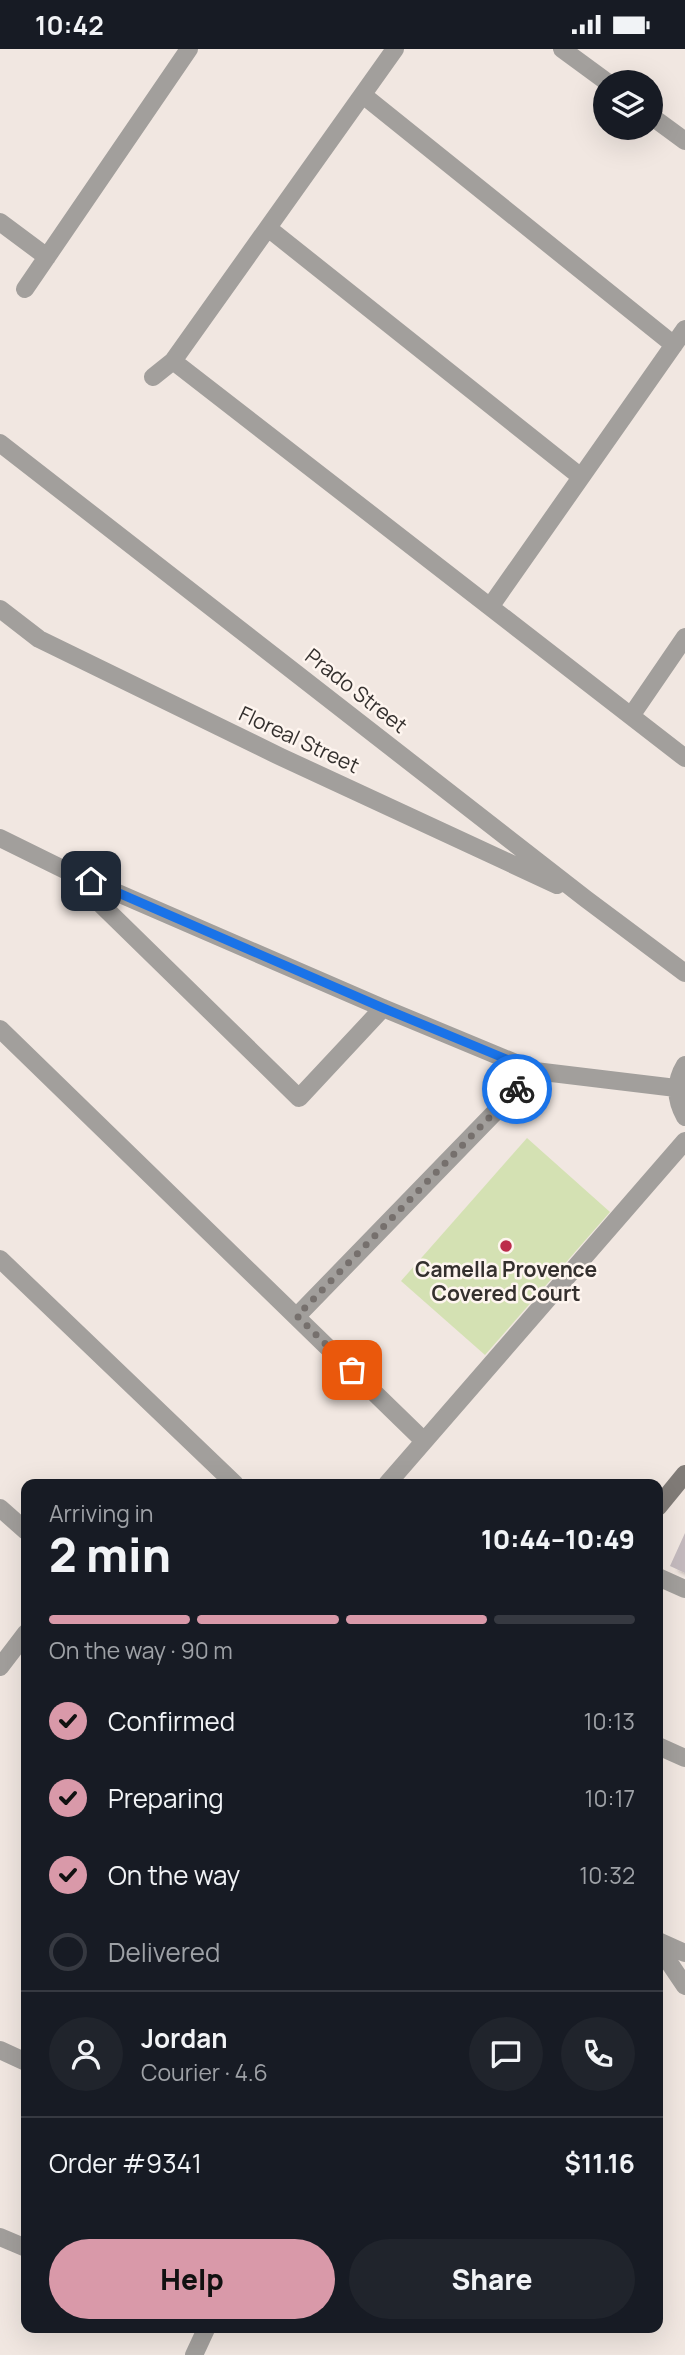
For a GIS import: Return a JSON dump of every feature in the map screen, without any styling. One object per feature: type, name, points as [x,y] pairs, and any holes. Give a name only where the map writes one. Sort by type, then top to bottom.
[{"type":"street","points":[[25,289],[189,49]]},
{"type":"street","points":[[152,377],[173,361],[395,49]]},
{"type":"street","points":[[562,49],[593,72]]},
{"type":"street","points":[[363,95],[674,345]]},
{"type":"street","points":[[663,124],[685,141]]},
{"type":"street","points":[[0,222],[47,257]]},
{"type":"street","points":[[268,228],[581,477]]},
{"type":"street","points":[[490,607],[685,329]]},
{"type":"street","points":[[173,361],[685,758]]},
{"type":"street","name":"Prado Street","points":[[0,443],[685,973]]},
{"type":"street","name":"Floreal Street","points":[[0,609],[39,639],[281,757],[586,899]]},
{"type":"street","points":[[631,716],[685,637]]},
{"type":"street","points":[[0,838],[67,871],[535,1071],[676,1089]]},
{"type":"street","points":[[67,871],[299,1098],[383,1008]]},
{"type":"street","points":[[0,1029],[424,1441]]},
{"type":"street","points":[[685,1065],[676,1089],[678,1104],[685,1117]]},
{"type":"street","points":[[297,1316],[535,1071]]},
{"type":"street","points":[[391,1479],[685,1141]]},
{"type":"street","points":[[0,1259],[230,1479]]},
{"type":"street","points":[[663,1501],[685,1474]]},
{"type":"street","points":[[0,1508],[21,1527]]},
{"type":"street","points":[[663,1579],[685,1589]]},
{"type":"street","points":[[0,1667],[21,1640]]},
{"type":"street","points":[[663,1748],[685,1758]]},
{"type":"street","points":[[663,1945],[685,1953]]},
{"type":"street","points":[[663,1951],[685,1986]]},
{"type":"street","points":[[0,2050],[21,2060]]},
{"type":"street","points":[[0,2237],[21,2246]]},
{"type":"street","points":[[194,2355],[204,2333]]},
{"type":"green space","name":"Camella Provence Covered Court","points":[[527,1138],[610,1212],[485,1355],[401,1281]]},
{"type":"building","points":[[685,1533],[685,1573],[670,1566]]},
{"type":"way so far","points":[[352,1370],[297,1316],[517,1089]]},
{"type":"place","name":"Camella Provence Covered Court","points":[[506,1246]]},
{"type":"route","points":[[91,881],[535,1071],[517,1089]]}]
